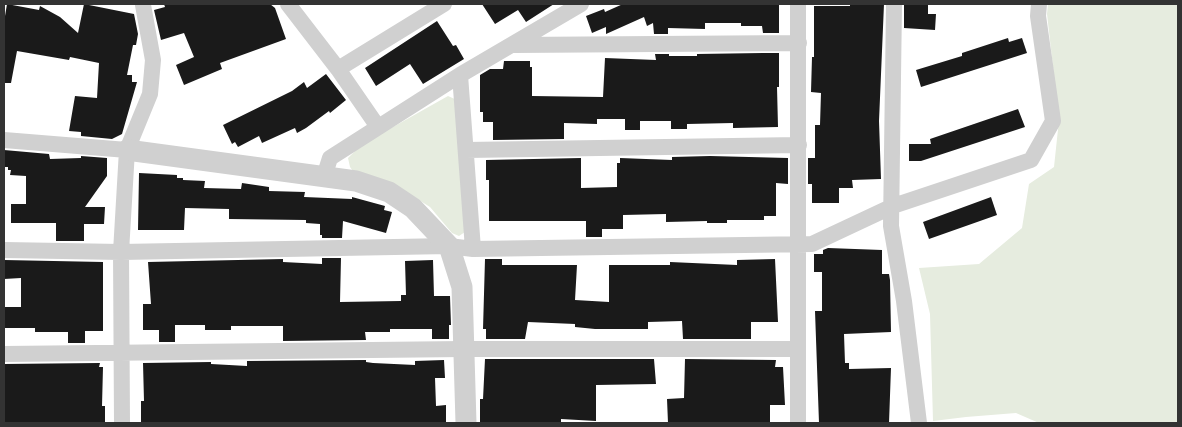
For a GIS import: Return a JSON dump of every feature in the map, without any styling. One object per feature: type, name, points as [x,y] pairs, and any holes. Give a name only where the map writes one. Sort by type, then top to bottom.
[{"type":"street","points":[[122,423],[121,252],[127,150],[150,94],[153,60],[141,4]]},
{"type":"street","points":[[288,4],[338,69],[378,127]]},
{"type":"street","points":[[338,69],[444,4]]},
{"type":"street","points":[[324,177],[330,158],[460,75],[581,4]]},
{"type":"street","points":[[798,4],[798,423]]},
{"type":"street","points":[[894,4],[891,226],[904,301],[919,423]]},
{"type":"street","points":[[4,250],[121,252],[449,246],[473,249],[812,244],[892,206],[1031,160],[1053,121],[1038,16],[1039,4]]},
{"type":"street","points":[[514,44],[798,43]]},
{"type":"street","points":[[460,75],[473,249]]},
{"type":"street","points":[[4,140],[127,150],[356,181],[389,192],[413,208],[449,246],[462,288],[466,423]]},
{"type":"street","points":[[466,150],[799,145]]},
{"type":"street","points":[[4,354],[464,349],[798,349]]},
{"type":"shaded area","points":[[1048,4],[1178,4],[1178,423],[1039,423],[1016,413],[933,421],[930,314],[919,268],[979,264],[1022,228],[1029,184],[1054,167],[1059,120],[1047,14]]},
{"type":"shaded area","points":[[448,96],[457,100],[465,232],[459,236],[452,233],[430,207],[400,188],[355,174],[350,167],[348,158],[361,145]]},
{"type":"building","points":[[7,4],[39,10],[40,6],[60,17],[78,33],[84,4],[134,14],[138,34],[136,45],[133,45],[127,75],[132,75],[132,82],[137,82],[122,134],[112,139],[81,136],[81,132],[69,131],[75,96],[97,98],[99,63],[70,57],[69,60],[17,51],[11,83],[4,83],[4,22]]},
{"type":"building","points":[[164,4],[270,4],[275,8],[286,39],[220,63],[222,69],[184,85],[176,65],[194,57],[184,33],[161,40],[154,10],[165,7]]},
{"type":"building","points":[[482,4],[554,4],[526,22],[518,10],[495,24]]},
{"type":"building","points":[[623,4],[779,4],[779,33],[763,33],[762,26],[741,26],[741,23],[705,23],[705,29],[668,28],[668,34],[654,34],[653,23],[647,26],[644,17],[606,34],[606,27],[592,33],[586,16],[604,9],[605,12]]},
{"type":"building","points":[[850,4],[884,4],[879,121],[881,179],[852,180],[853,188],[839,188],[839,203],[812,203],[812,184],[808,184],[808,158],[815,158],[815,125],[820,125],[821,93],[811,92],[812,57],[814,57],[814,6],[850,6]]},
{"type":"building","points":[[904,4],[928,4],[928,14],[936,14],[935,30],[904,28]]},
{"type":"building","points":[[437,21],[453,46],[456,45],[464,59],[423,84],[410,64],[376,86],[365,68]]},
{"type":"building","points":[[1008,38],[1009,42],[1022,38],[1027,53],[921,87],[916,70],[962,56],[962,53]]},
{"type":"building","points":[[779,53],[779,87],[777,87],[778,127],[733,128],[733,123],[687,124],[687,129],[671,129],[671,121],[640,121],[640,130],[625,130],[625,119],[597,119],[597,124],[564,123],[564,139],[493,140],[493,122],[483,122],[483,112],[480,112],[480,75],[490,69],[503,69],[504,61],[530,61],[530,67],[532,67],[532,96],[603,97],[605,58],[656,60],[655,54],[697,56],[697,54]]},
{"type":"building","points":[[326,74],[346,100],[330,113],[329,111],[297,133],[295,128],[262,143],[259,136],[238,147],[235,142],[232,144],[223,125],[292,91],[304,82],[307,88]]},
{"type":"building","points":[[1018,109],[1025,127],[921,161],[909,161],[909,144],[931,144],[930,139]]},
{"type":"building","points":[[4,150],[49,154],[50,159],[81,158],[81,156],[107,158],[107,176],[85,207],[105,207],[104,224],[84,224],[84,241],[56,241],[56,223],[11,223],[11,204],[26,204],[26,176],[10,175],[11,170],[8,170],[8,167],[4,167]]},
{"type":"building","points":[[672,157],[788,158],[788,184],[776,183],[776,216],[764,216],[764,220],[727,220],[727,223],[707,223],[707,221],[666,222],[666,214],[623,215],[623,229],[602,229],[602,237],[586,237],[586,221],[489,221],[489,180],[486,180],[486,160],[581,158],[581,188],[617,187],[617,163],[620,163],[620,158],[672,160]]},
{"type":"building","points":[[139,173],[177,175],[177,178],[183,178],[183,180],[205,181],[204,188],[241,189],[242,183],[269,187],[269,191],[305,192],[304,197],[352,199],[352,197],[385,206],[384,210],[392,212],[386,233],[343,221],[342,238],[322,238],[322,235],[320,235],[320,224],[306,223],[306,220],[229,219],[229,209],[185,208],[184,230],[138,230]]},
{"type":"building","points":[[991,197],[997,215],[929,239],[923,222]]},
{"type":"building","points":[[828,248],[882,250],[882,274],[889,274],[890,280],[891,332],[844,334],[845,363],[849,363],[849,369],[891,368],[889,423],[819,423],[815,311],[822,311],[822,272],[814,272],[814,254],[823,254],[823,250]]},
{"type":"building","points":[[322,258],[341,258],[340,302],[401,301],[401,295],[406,295],[405,261],[433,260],[434,296],[450,296],[451,325],[449,325],[449,339],[432,339],[432,329],[390,329],[390,332],[365,332],[366,340],[283,341],[283,326],[231,326],[231,330],[205,330],[205,325],[175,325],[175,342],[159,342],[159,330],[143,330],[143,304],[151,304],[148,262],[283,259],[283,262],[322,264]]},
{"type":"building","points":[[485,259],[502,259],[502,265],[577,265],[575,300],[609,302],[609,265],[670,265],[670,262],[737,265],[737,260],[775,259],[778,322],[751,322],[751,339],[683,339],[682,321],[648,322],[648,329],[595,329],[575,327],[575,324],[528,322],[525,339],[486,339],[486,329],[483,329]]},
{"type":"building","points":[[4,260],[103,262],[103,331],[85,331],[85,343],[68,343],[68,332],[35,332],[35,328],[4,328],[4,307],[21,307],[21,278],[4,279]]},
{"type":"building","points":[[485,359],[654,359],[656,384],[596,385],[596,421],[561,419],[561,423],[480,423],[480,399],[483,399]]},
{"type":"building","points":[[685,359],[776,360],[775,367],[783,367],[785,405],[770,405],[770,423],[668,423],[667,399],[684,398]]},
{"type":"building","points":[[366,360],[366,362],[373,363],[415,365],[415,361],[444,360],[445,378],[435,378],[436,406],[446,405],[446,423],[141,423],[141,401],[144,401],[143,363],[211,362],[211,364],[247,366],[247,361]]},
{"type":"building","points":[[100,363],[99,367],[103,367],[102,406],[105,406],[105,423],[4,423],[4,364]]}]
